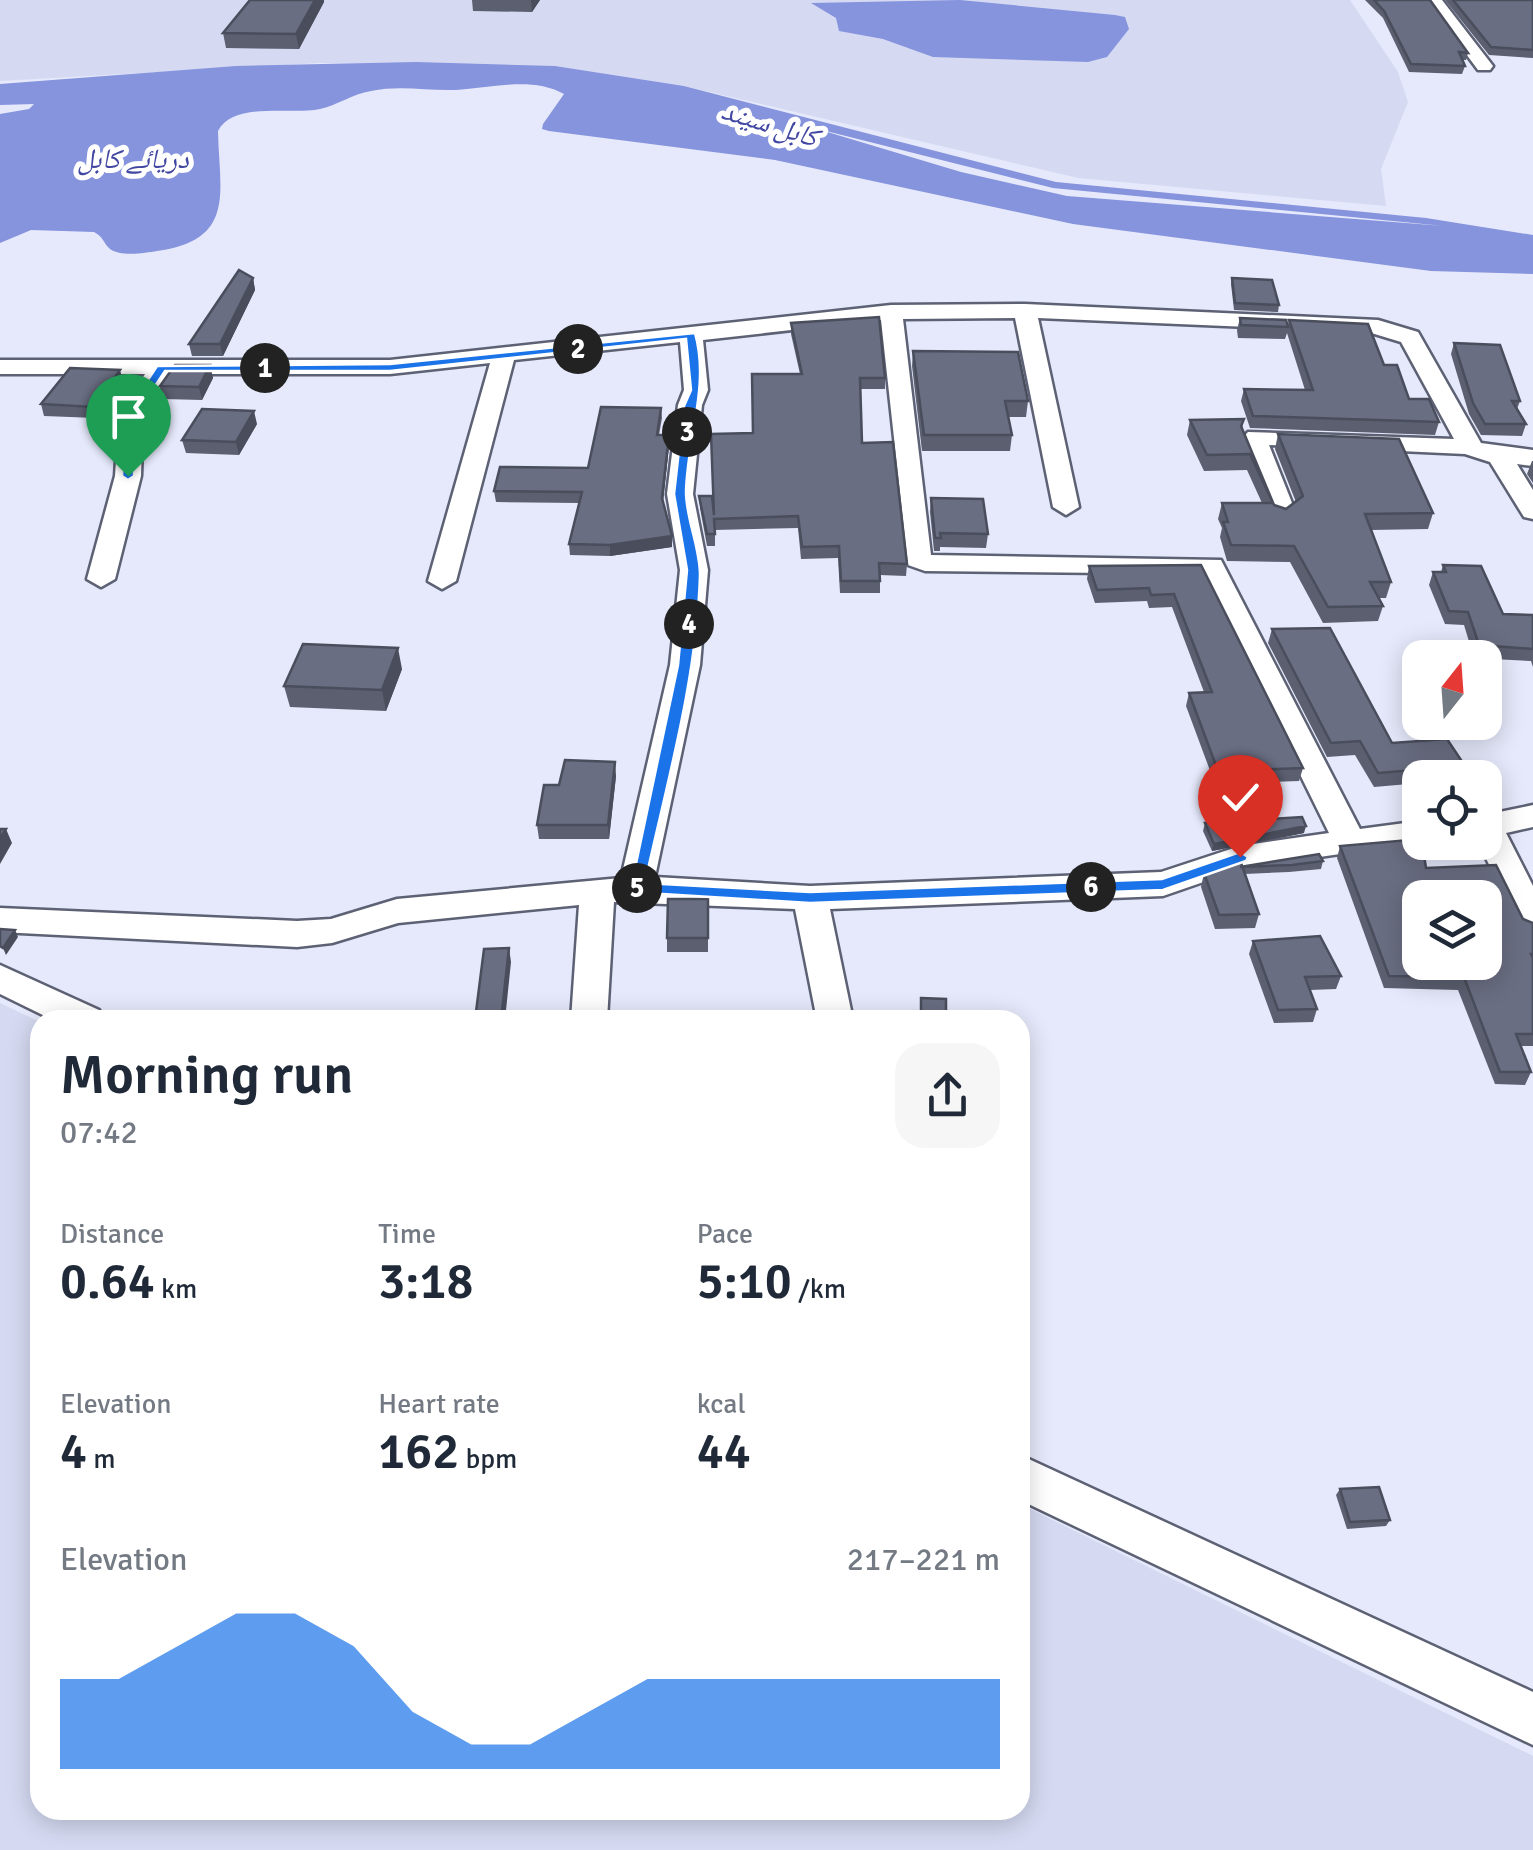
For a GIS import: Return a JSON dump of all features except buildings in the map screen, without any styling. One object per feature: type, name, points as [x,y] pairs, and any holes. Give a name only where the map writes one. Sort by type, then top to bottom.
[{"type":"street","points":[[1434,0],[1484,66]]},
{"type":"street","points":[[1025,311],[1066,506]]},
{"type":"street","points":[[0,367],[390,367],[503,358],[891,312],[1025,311],[1393,329],[1410,337],[1471,447]]},
{"type":"street","points":[[891,312],[918,559],[925,563],[1211,566],[1348,839]]},
{"type":"street","points":[[636,888],[685,665],[694,570],[680,494],[690,406],[696,390],[691,336]]},
{"type":"street","points":[[442,581],[503,358]]},
{"type":"street","points":[[101,579],[128,476],[130,415],[161,368]]},
{"type":"street","points":[[1283,513],[1254,440],[1257,437],[1471,447],[1499,456],[1533,458]]},
{"type":"street","points":[[1499,456],[1533,511]]},
{"type":"street","points":[[1502,823],[1533,816]]},
{"type":"street","points":[[0,920],[297,934],[332,931],[397,911],[636,888],[810,898],[1163,884],[1240,857],[1402,834]]},
{"type":"street","points":[[1502,858],[1533,921]]},
{"type":"street","points":[[590,1010],[597,892]]},
{"type":"street","points":[[810,898],[833,1010]]},
{"type":"street","points":[[0,978],[66,1010]]},
{"type":"street","points":[[1030,1483],[1533,1719]]},
{"type":"shaded area","points":[[0,0],[1350,0],[1398,72],[1408,102],[1381,169],[1386,206],[1078,178],[684,86],[555,66],[319,63],[0,81]]},
{"type":"shaded area","points":[[0,1003],[30,1017],[30,1820],[1030,1820],[1030,1509],[1533,1756],[1533,1850],[0,1850]]},
{"type":"water","points":[[960,0],[1115,15],[1125,17],[1129,29],[1107,57],[1088,62],[933,57],[883,39],[839,31],[836,18],[811,3]]},
{"type":"water","name":"دریائے کابل","points":[[416,62],[555,66],[684,86],[1056,182],[1426,218],[1533,235],[1533,274],[1431,271],[1073,224],[775,160],[549,131],[542,129],[543,124],[564,94],[525,84],[456,90],[382,89],[320,109],[236,116],[218,131],[220,192],[212,224],[183,245],[127,254],[110,249],[94,232],[31,230],[0,243],[0,114],[29,109],[34,104],[0,105],[0,84],[236,66]],"holes":[[[814,128],[1053,188],[1444,226],[1067,196],[961,172]]]},
{"type":"route","points":[[128,476],[130,415],[161,368],[390,367],[691,336],[696,390],[690,406],[680,494],[694,570],[685,665],[636,888],[810,898],[1163,884],[1240,857]]},
{"type":"water label","name":"کابل سيند","points":[[770,123]]}]
